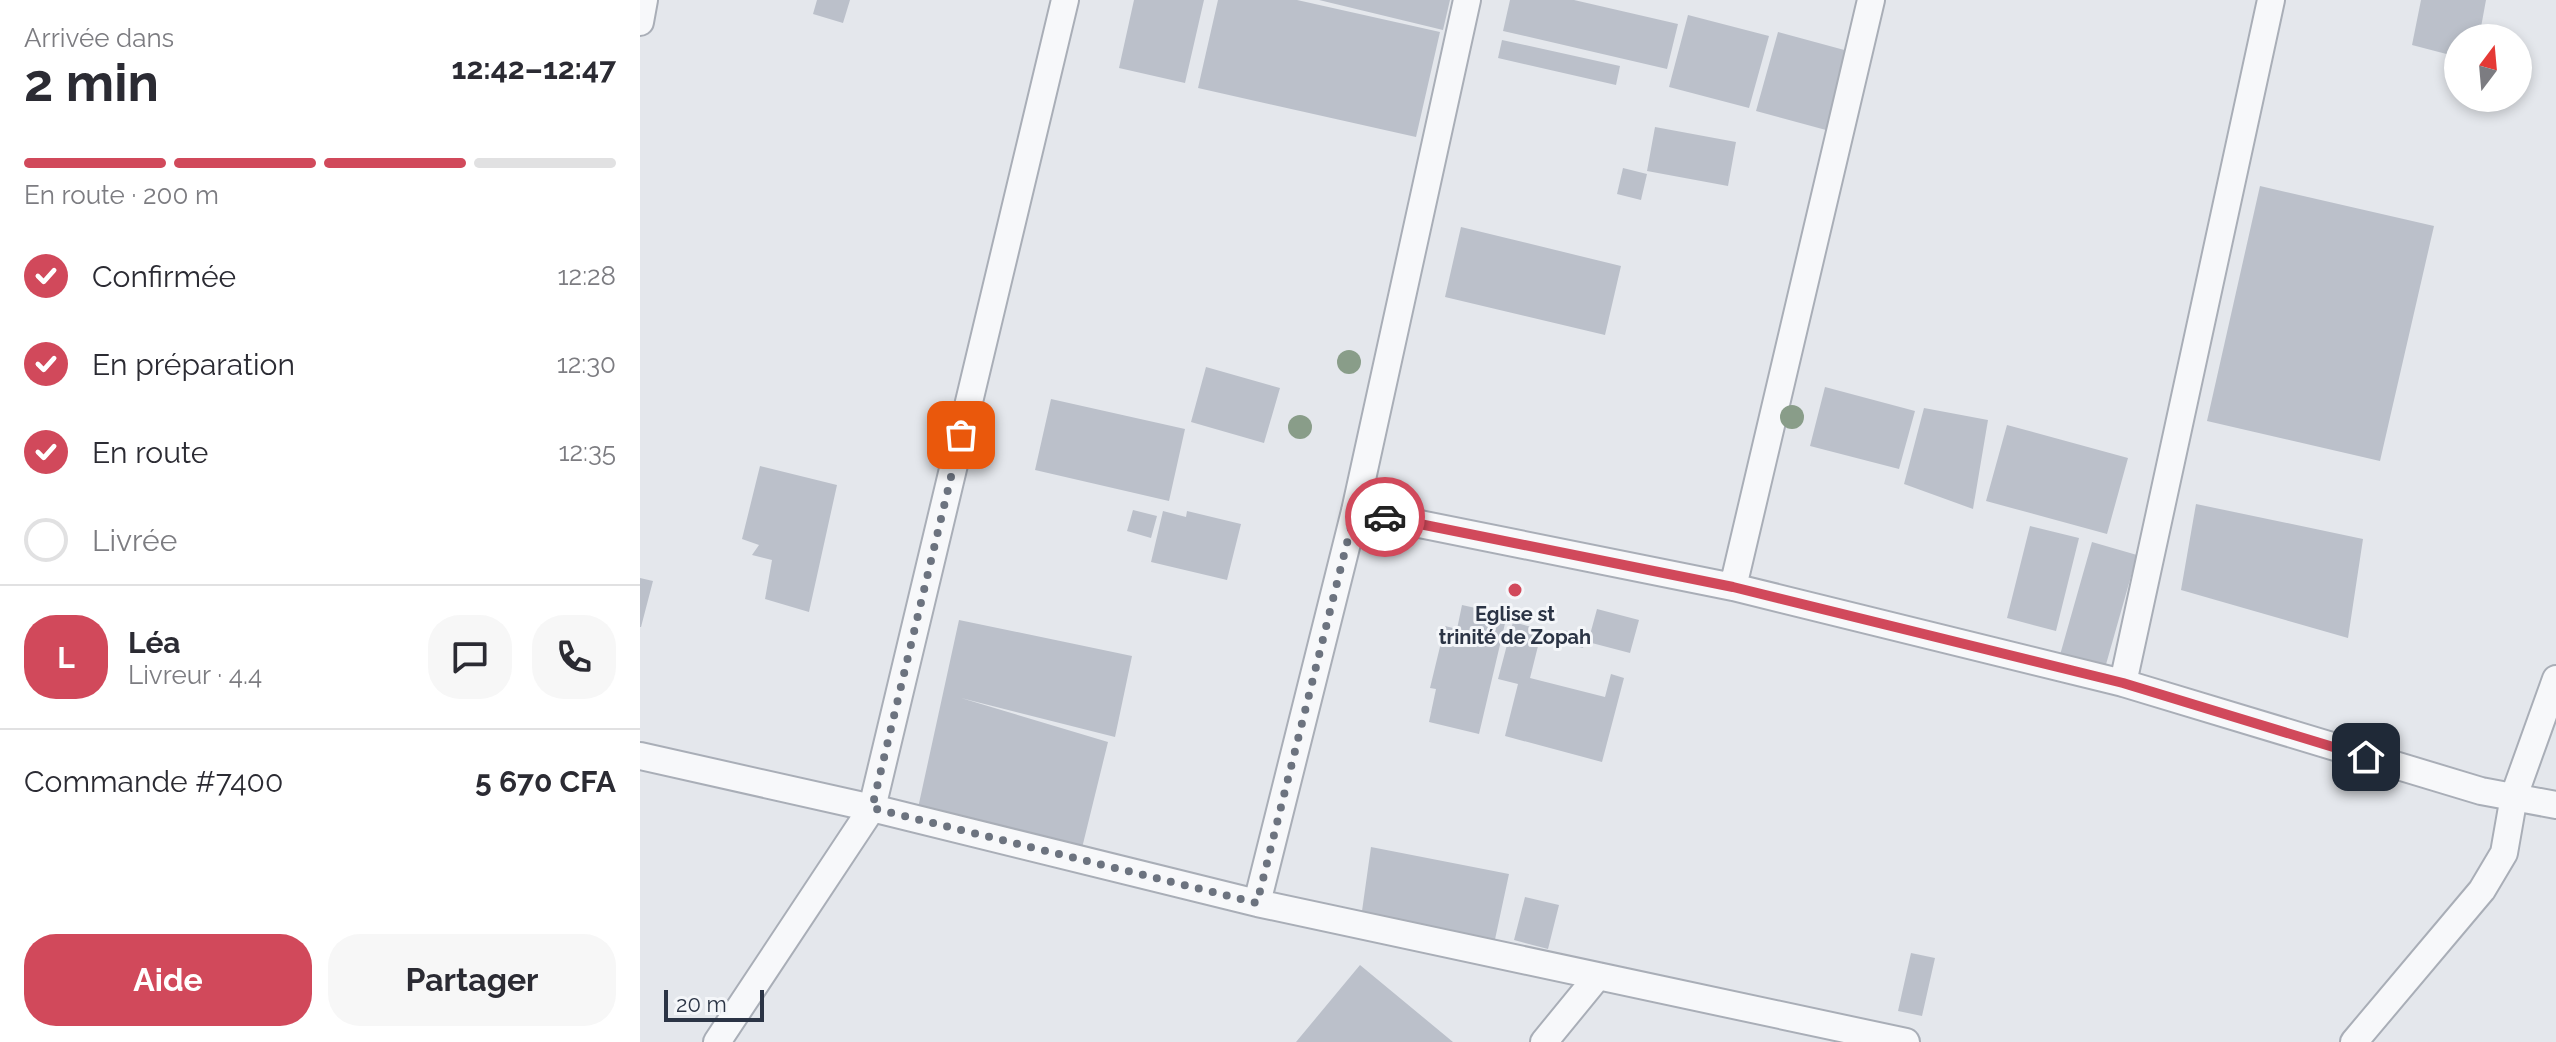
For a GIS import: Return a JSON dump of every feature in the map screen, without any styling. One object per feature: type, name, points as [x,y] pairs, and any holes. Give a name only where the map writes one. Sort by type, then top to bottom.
[{"type":"street","points":[[640,22],[644,0]]},
{"type":"street","points":[[717,1042],[872,808],[1065,0]]},
{"type":"street","points":[[1257,903],[1355,511],[1467,0]]},
{"type":"street","points":[[1733,587],[1871,0]]},
{"type":"street","points":[[2123,683],[2271,0]]},
{"type":"street","points":[[1355,511],[1733,587],[2123,683],[2467,787],[2556,805]]},
{"type":"street","points":[[2354,1042],[2482,890],[2504,853],[2514,796],[2556,679]]},
{"type":"street","points":[[640,756],[872,808],[1257,903],[1906,1042]]},
{"type":"street","points":[[1544,1042],[1598,976]]},
{"type":"building","points":[[817,0],[850,0],[843,23],[813,14]]},
{"type":"building","points":[[1134,0],[1204,0],[1185,83],[1119,68]]},
{"type":"building","points":[[1218,0],[1297,0],[1440,32],[1416,137],[1198,88]]},
{"type":"building","points":[[1319,0],[1450,0],[1443,30]]},
{"type":"building","points":[[1510,0],[1574,0],[1678,24],[1667,69],[1503,31]]},
{"type":"building","points":[[2421,0],[2486,0],[2482,24],[2444,24],[2444,53],[2412,45]]},
{"type":"building","points":[[1688,15],[1769,36],[1749,108],[1669,87]]},
{"type":"building","points":[[1778,32],[1848,51],[1826,130],[1756,111]]},
{"type":"building","points":[[1502,40],[1620,66],[1616,85],[1498,58]]},
{"type":"building","points":[[1655,127],[1736,142],[1728,186],[1647,171]]},
{"type":"building","points":[[1623,168],[1647,174],[1641,200],[1617,194]]},
{"type":"building","points":[[2260,186],[2434,226],[2380,461],[2207,421]]},
{"type":"building","points":[[1461,227],[1621,266],[1605,335],[1445,297]]},
{"type":"building","points":[[1206,367],[1280,388],[1264,443],[1191,422]]},
{"type":"building","points":[[1825,387],[1915,411],[1899,469],[1810,446]]},
{"type":"building","points":[[1051,399],[1185,429],[1169,501],[1035,470]]},
{"type":"building","points":[[1924,408],[1988,420],[1973,509],[1904,484]]},
{"type":"building","points":[[2007,425],[2128,458],[2107,534],[1986,501]]},
{"type":"building","points":[[760,466],[837,485],[809,612],[765,599],[772,560],[752,555],[759,545],[742,539]]},
{"type":"building","points":[[2196,504],[2363,539],[2348,638],[2181,590]]},
{"type":"building","points":[[1133,510],[1157,516],[1151,538],[1127,531]]},
{"type":"building","points":[[1163,511],[1186,517],[1187,511],[1241,524],[1227,580],[1151,562]]},
{"type":"building","points":[[2030,526],[2079,538],[2056,631],[2007,618]]},
{"type":"building","points":[[2092,542],[2137,555],[2103,675],[2058,662]]},
{"type":"building","points":[[640,578],[653,581],[641,627],[640,627]]},
{"type":"building","points":[[1462,605],[1507,615],[1479,734],[1429,722],[1436,689],[1430,688],[1445,626],[1457,629]]},
{"type":"building","points":[[1597,609],[1639,620],[1630,653],[1588,642]]},
{"type":"building","points":[[959,620],[1132,656],[1115,737],[961,698],[1108,742],[1082,848],[918,808]]},
{"type":"building","points":[[1513,622],[1542,630],[1530,678],[1605,697],[1611,674],[1624,678],[1602,762],[1505,736],[1518,684],[1498,679]]},
{"type":"building","points":[[1563,630],[1586,635],[1583,648],[1560,642]]},
{"type":"building","points":[[1371,847],[1509,874],[1494,944],[1362,911]]},
{"type":"building","points":[[1525,897],[1559,905],[1548,949],[1514,940]]},
{"type":"building","points":[[1911,953],[1935,958],[1922,1016],[1898,1011]]},
{"type":"building","points":[[1360,965],[1453,1042],[1296,1042]]},
{"type":"way so far","points":[[961,435],[872,808],[1257,903],[1355,511],[1385,517]]},
{"type":"place","name":"Eglise st trinité de Zopah","points":[[1515,590]]},
{"type":"route","points":[[1385,517],[1733,587],[2123,683],[2366,757]]}]
